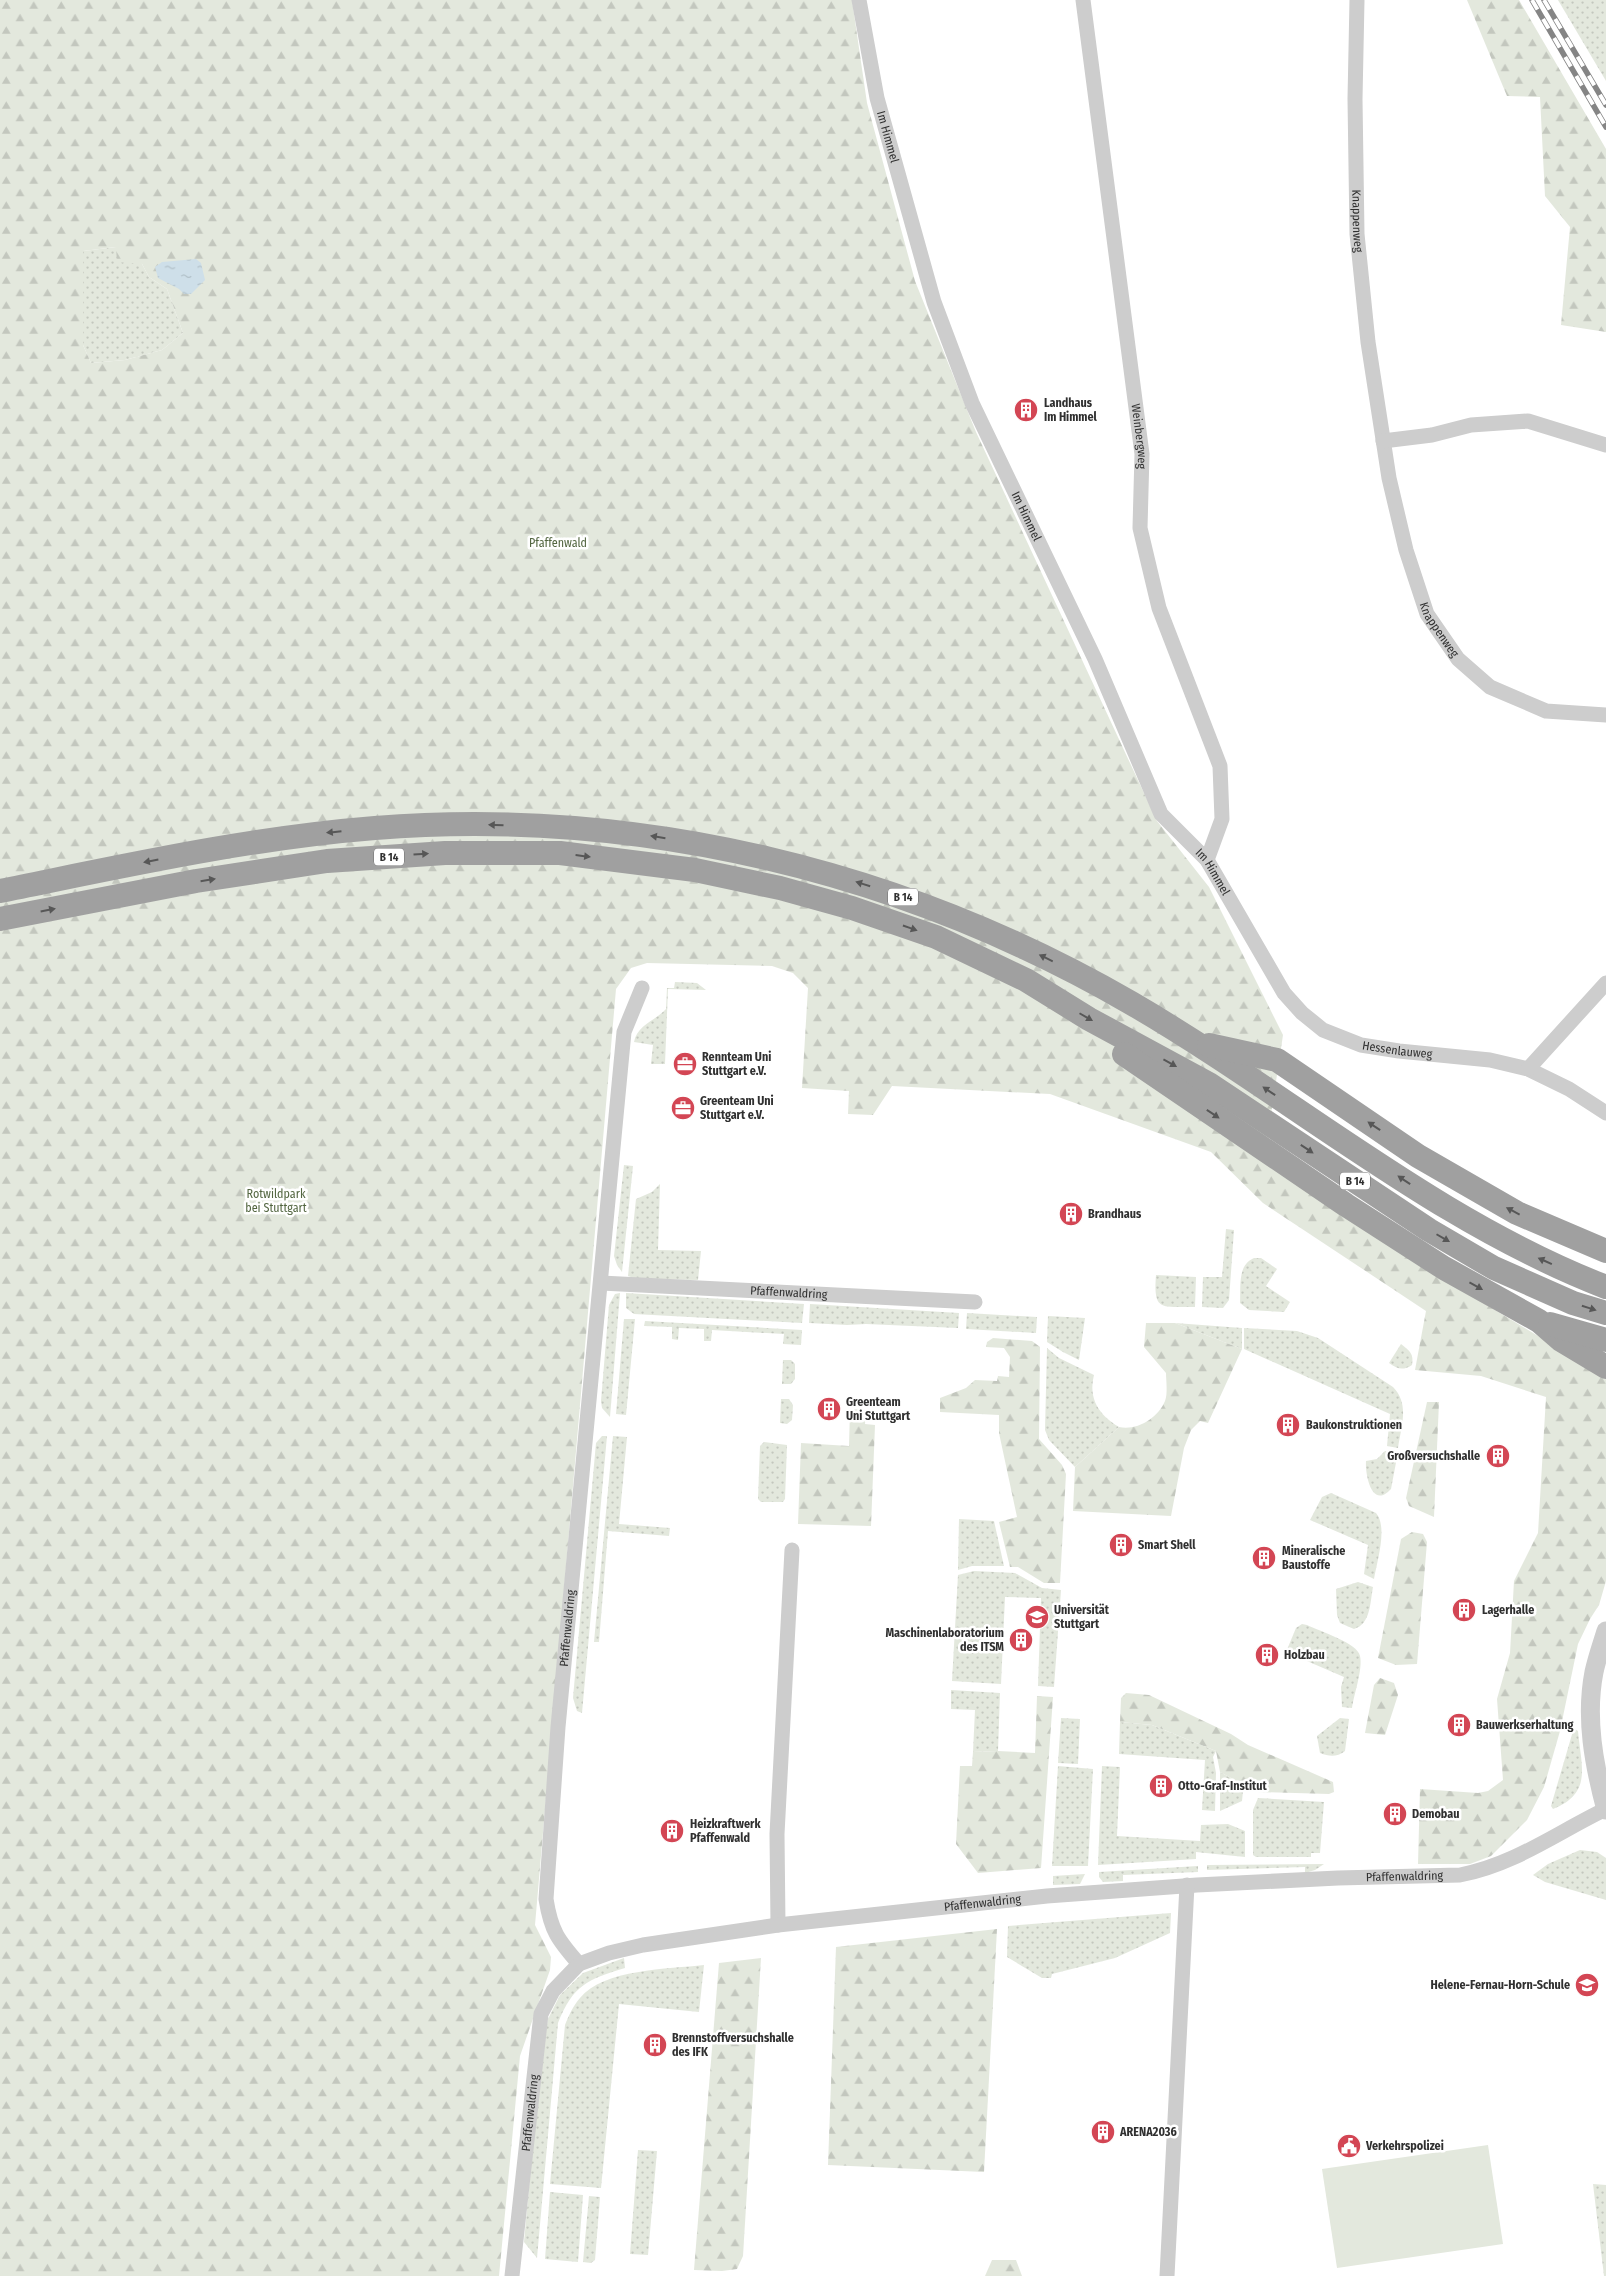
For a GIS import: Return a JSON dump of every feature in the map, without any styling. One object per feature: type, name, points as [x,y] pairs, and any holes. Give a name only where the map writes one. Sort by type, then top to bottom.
[{"type":"highway","name":"B 14","points":[[0,891],[263,841],[378,828],[469,824],[527,826],[648,836],[707,844],[765,857],[881,889],[938,910],[1055,962],[1129,1002],[1195,1042],[1458,1215],[1536,1257],[1606,1287]]},
{"type":"highway","name":"B 14","points":[[0,919],[196,881],[328,861],[445,853],[560,853],[695,870],[780,888],[852,908],[945,942],[1026,980],[1112,1031],[1210,1084],[1429,1230],[1494,1268],[1573,1303],[1606,1314]]},
{"type":"highway","name":"B 14","points":[[1112,1031],[1112,1045],[1346,1205],[1444,1268],[1539,1321],[1561,1340],[1606,1367]]},
{"type":"highway","name":"B 14","points":[[1195,1042],[1278,1060],[1418,1156],[1517,1213],[1606,1251]]},
{"type":"highway","name":"B 14","points":[[1539,1321],[1606,1340]]},
{"type":"street","name":"Im Himmel","points":[[859,0],[877,98],[910,219],[934,302],[972,403],[1095,659],[1162,814],[1207,860],[1284,993]]},
{"type":"street","name":"Weinbergweg","points":[[1083,0],[1142,454],[1140,528],[1159,608],[1220,766],[1222,819],[1207,860]]},
{"type":"street","name":"Knappenweg","points":[[1357,0],[1355,99],[1357,234],[1368,342],[1382,441],[1406,550],[1427,614],[1458,659],[1490,688],[1546,711],[1606,715]]},
{"type":"street","points":[[1382,441],[1432,435],[1471,425],[1528,421],[1606,445]]},
{"type":"street","points":[[1528,1069],[1606,983]]},
{"type":"street","name":"Pfaffenwaldring","points":[[579,1964],[561,1944],[550,1925],[546,1899],[558,1727],[624,1032],[642,988]]},
{"type":"street","name":"Hessenlauweg","points":[[1284,993],[1302,1014],[1323,1030],[1361,1046],[1399,1052],[1490,1060],[1528,1069],[1570,1090],[1606,1113]]},
{"type":"street","name":"Pfaffenwaldring","points":[[601,1283],[974,1302]]},
{"type":"street","points":[[778,1925],[777,1834],[792,1550]]},
{"type":"street","points":[[1606,1631],[1594,1673],[1590,1717],[1594,1763],[1606,1810]]},
{"type":"street","name":"Pfaffenwaldring","points":[[512,2276],[541,2014],[553,1991],[579,1964],[609,1953],[644,1945],[778,1925],[1022,1898],[1187,1885],[1460,1875],[1480,1871],[1512,1860],[1606,1810]]},
{"type":"street","points":[[1167,2276],[1187,1885]]},
{"type":"green space","name":"Pfaffenwald","points":[[0,0],[852,0],[867,103],[915,281],[976,432],[1157,821],[1209,887],[1283,1035],[1264,1161],[1437,1275],[1606,1377],[1606,1581],[1599,1605],[1578,1644],[1560,1731],[1544,1787],[1527,1820],[1491,1856],[1470,1864],[1418,1864],[1420,1789],[1478,1793],[1488,1791],[1503,1780],[1497,1699],[1510,1653],[1514,1581],[1538,1533],[1546,1397],[1481,1376],[1415,1370],[1426,1311],[1263,1203],[1211,1152],[1050,1094],[892,1086],[873,1115],[848,1114],[849,1091],[802,1088],[808,988],[793,973],[772,966],[647,963],[631,968],[616,989],[535,1925],[551,1957],[550,1970],[520,2056],[499,2276],[0,2276]],"holes":[[[116,247],[117,262],[142,264],[149,277],[167,289],[183,333],[162,350],[125,360],[91,363],[83,345],[83,251]]]},
{"type":"green space","points":[[1467,0],[1519,0],[1606,149],[1606,332],[1561,325],[1570,227],[1545,196],[1540,97],[1507,96]]},
{"type":"green space","points":[[1558,0],[1606,0],[1606,81]]},
{"type":"green space","points":[[116,247],[142,264],[149,277],[167,289],[183,333],[162,350],[125,360],[91,363],[83,345],[83,251]]},
{"type":"green space","points":[[675,982],[697,983],[706,990],[668,989],[665,1064],[651,1064],[653,1045],[634,1042],[639,1031],[666,1009],[667,988],[674,988]]},
{"type":"green space","points":[[624,1165],[633,1166],[622,1272],[614,1256]]},
{"type":"green space","points":[[660,1184],[658,1250],[701,1251],[698,1280],[636,1279],[628,1276],[636,1199],[652,1192]]},
{"type":"green space","points":[[1226,1229],[1234,1230],[1229,1300],[1223,1308],[1202,1307],[1203,1277],[1222,1277]]},
{"type":"green space","points":[[1254,1258],[1261,1258],[1277,1269],[1266,1286],[1290,1302],[1284,1312],[1249,1310],[1240,1303],[1242,1271],[1249,1261]]},
{"type":"green space","points":[[1156,1275],[1196,1277],[1195,1307],[1167,1306],[1158,1302],[1155,1287]]},
{"type":"green space","points":[[620,1293],[610,1417],[602,1408],[601,1401],[609,1305],[615,1294]]},
{"type":"green space","points":[[626,1293],[804,1304],[802,1323],[634,1314],[626,1308]]},
{"type":"green space","points":[[810,1304],[959,1313],[958,1328],[809,1323]]},
{"type":"green space","points":[[967,1313],[1037,1317],[1036,1333],[966,1329]]},
{"type":"green space","points":[[1048,1316],[1085,1318],[1079,1360],[1047,1342]]},
{"type":"green space","points":[[624,1319],[635,1319],[626,1415],[616,1414]]},
{"type":"green space","points":[[645,1321],[802,1330],[801,1345],[783,1344],[784,1334],[712,1330],[711,1341],[704,1341],[704,1329],[679,1328],[678,1340],[672,1339],[672,1327],[644,1326]]},
{"type":"green space","points":[[1146,1323],[1175,1323],[1242,1349],[1208,1423],[1200,1421],[1191,1430],[1184,1448],[1171,1516],[1073,1511],[1075,1467],[1119,1427],[1133,1427],[1146,1422],[1157,1413],[1165,1401],[1167,1391],[1166,1373],[1144,1347]]},
{"type":"green space","points":[[1175,1323],[1242,1328],[1242,1349]]},
{"type":"green space","points":[[1244,1328],[1297,1331],[1318,1338],[1393,1387],[1398,1394],[1403,1408],[1398,1448],[1387,1446],[1390,1414],[1244,1349]]},
{"type":"green space","points":[[993,1338],[1032,1341],[1040,1347],[1039,1439],[1062,1465],[1066,1474],[1060,1583],[1044,1583],[1018,1567],[1010,1567],[999,1522],[1017,1517],[999,1433],[999,1415],[940,1412],[940,1398],[966,1388],[975,1380],[997,1381],[998,1376],[1009,1377],[1010,1357],[1004,1348],[986,1347],[987,1342]]},
{"type":"green space","points":[[1401,1344],[1412,1355],[1412,1365],[1403,1369],[1389,1363]]},
{"type":"green space","points":[[1047,1348],[1059,1358],[1094,1375],[1093,1392],[1097,1406],[1106,1417],[1119,1427],[1075,1467],[1049,1440],[1045,1430]]},
{"type":"green space","points":[[783,1360],[791,1360],[795,1364],[795,1379],[791,1384],[782,1384]]},
{"type":"green space","points":[[781,1399],[789,1399],[793,1405],[792,1420],[787,1424],[780,1423]]},
{"type":"green space","points":[[1427,1402],[1439,1402],[1434,1517],[1409,1506],[1406,1498]]},
{"type":"green space","points":[[850,1409],[866,1410],[865,1424],[875,1425],[871,1526],[798,1524],[801,1443],[849,1446]]},
{"type":"green space","points":[[602,1436],[607,1436],[582,1713],[577,1711],[573,1698],[596,1443]]},
{"type":"green space","points":[[613,1436],[627,1437],[619,1524],[670,1528],[669,1536],[608,1531],[599,1642],[594,1642]]},
{"type":"green space","points":[[764,1442],[787,1445],[785,1499],[783,1502],[761,1502],[758,1499],[760,1446]]},
{"type":"green space","points":[[1385,1451],[1398,1452],[1391,1489],[1379,1495],[1374,1493],[1368,1482],[1366,1461],[1377,1459]]},
{"type":"green space","points":[[1331,1493],[1376,1513],[1379,1519],[1381,1544],[1374,1579],[1364,1574],[1368,1545],[1310,1520],[1322,1497]]},
{"type":"green space","points":[[959,1519],[994,1521],[1004,1566],[972,1566],[958,1570]]},
{"type":"green space","points":[[1412,1532],[1423,1534],[1427,1542],[1417,1664],[1396,1665],[1378,1658],[1401,1539]]},
{"type":"green space","points":[[974,1571],[1015,1573],[1042,1588],[1061,1590],[1054,1687],[1038,1686],[1041,1598],[1005,1597],[1001,1684],[952,1681],[958,1575]]},
{"type":"green space","points":[[1358,1582],[1373,1587],[1367,1617],[1360,1626],[1354,1629],[1340,1623],[1337,1615],[1336,1589]]},
{"type":"green space","points":[[1302,1624],[1346,1642],[1358,1651],[1361,1661],[1352,1708],[1342,1707],[1341,1687],[1344,1677],[1286,1652],[1296,1628]]},
{"type":"green space","points":[[1380,1678],[1394,1683],[1398,1695],[1385,1735],[1365,1733],[1374,1685]]},
{"type":"green space","points":[[951,1690],[1000,1693],[998,1751],[973,1752],[975,1710],[951,1709]]},
{"type":"green space","points":[[1126,1693],[1149,1695],[1231,1734],[1248,1745],[1333,1782],[1334,1792],[1329,1794],[1257,1792],[1220,1772],[1216,1751],[1152,1725],[1120,1722],[1121,1698]]},
{"type":"green space","points":[[1037,1696],[1053,1697],[1041,1868],[978,1873],[956,1844],[960,1766],[972,1766],[973,1752],[1035,1753]]},
{"type":"green space","points":[[1061,1718],[1080,1719],[1078,1764],[1058,1763]]},
{"type":"green space","points":[[1340,1718],[1349,1719],[1345,1751],[1333,1756],[1320,1753],[1317,1736]]},
{"type":"green space","points":[[1120,1722],[1152,1725],[1216,1751],[1213,1757],[1216,1773],[1215,1811],[1202,1810],[1205,1760],[1119,1754]]},
{"type":"green space","points":[[1575,1729],[1578,1731],[1582,1777],[1574,1795],[1553,1809],[1551,1806]]},
{"type":"green space","points":[[1058,1766],[1093,1769],[1088,1866],[1052,1866]]},
{"type":"green space","points":[[1102,1766],[1120,1767],[1117,1836],[1200,1841],[1201,1825],[1228,1824],[1245,1831],[1245,1857],[1196,1852],[1196,1859],[1098,1865]]},
{"type":"green space","points":[[1220,1772],[1257,1792],[1243,1791],[1242,1801],[1220,1811]]},
{"type":"green space","points":[[1258,1798],[1324,1802],[1320,1853],[1311,1853],[1311,1857],[1256,1857],[1253,1855],[1253,1810]]},
{"type":"green space","points":[[1580,1850],[1597,1852],[1606,1858],[1606,1900],[1545,1882],[1533,1875],[1548,1864]]},
{"type":"green space","points":[[1324,1864],[1315,1870],[1305,1873],[1305,1867],[1207,1870],[1207,1865]]},
{"type":"green space","points":[[1198,1866],[1198,1872],[1123,1875],[1123,1881],[1103,1882],[1099,1877],[1099,1872]]},
{"type":"green space","points":[[1085,1874],[1080,1884],[1053,1885],[1053,1876]]},
{"type":"green space","points":[[1171,1913],[1170,1933],[1115,1958],[1052,1974],[1051,1978],[1042,1978],[1007,1957],[1008,1926]]},
{"type":"green space","points":[[997,1929],[984,2172],[828,2165],[836,1947]]},
{"type":"green space","points":[[624,1958],[625,1968],[591,1980],[583,1985],[570,2000],[558,2023],[537,2258],[524,2242],[541,2057],[548,2019],[560,1995],[583,1973]]},
{"type":"green space","points":[[761,1958],[743,2256],[737,2269],[722,2271],[694,2270],[719,1963]]},
{"type":"green space","points":[[704,1965],[699,2012],[619,2004],[601,2188],[550,2184],[565,2025],[575,2004],[590,1988],[620,1976],[638,1972]]},
{"type":"green space","points":[[1488,2145],[1503,2244],[1337,2268],[1322,2169]]},
{"type":"green space","points":[[638,2150],[657,2151],[648,2255],[630,2254]]},
{"type":"green space","points":[[1593,2184],[1606,2185],[1606,2276],[1604,2276]]},
{"type":"green space","points":[[550,2192],[583,2195],[578,2262],[545,2259]]},
{"type":"green space","points":[[589,2196],[600,2197],[595,2260],[591,2263],[583,2262]]},
{"type":"green space","points":[[992,2260],[1016,2260],[1022,2276],[985,2276]]},
{"type":"water","points":[[196,259],[201,263],[205,280],[191,294],[184,294],[179,289],[158,278],[155,267],[162,262]]},
{"type":"railway","points":[[1532,0],[1606,127]]},
{"type":"railway","points":[[1544,0],[1606,105]]},
{"type":"place","name":"Landhaus Im Himmel","points":[[1026,410]]},
{"type":"place","name":"Rennteam Uni Stuttgart e.V.","points":[[685,1064]]},
{"type":"place","name":"Greenteam Uni Stuttgart e.V.","points":[[683,1108]]},
{"type":"place","name":"Brandhaus","points":[[1071,1214]]},
{"type":"place","name":"Greenteam Uni Stuttgart","points":[[829,1409]]},
{"type":"place","name":"Baukonstruktionen","points":[[1288,1425]]},
{"type":"place","name":"Großversuchshalle","points":[[1498,1456]]},
{"type":"place","name":"Smart Shell","points":[[1121,1545]]},
{"type":"place","name":"Mineralische Baustoffe","points":[[1264,1558]]},
{"type":"place","name":"Lagerhalle","points":[[1464,1610]]},
{"type":"place","name":"Universität Stuttgart","points":[[1037,1617]]},
{"type":"place","name":"Maschinenlaboratorium des ITSM","points":[[1021,1640]]},
{"type":"place","name":"Holzbau","points":[[1267,1655]]},
{"type":"place","name":"Bauwerkserhaltung","points":[[1459,1725]]},
{"type":"place","name":"Otto-Graf-Institut","points":[[1161,1786]]},
{"type":"place","name":"Demobau","points":[[1395,1814]]},
{"type":"place","name":"Heizkraftwerk Pfaffenwald","points":[[672,1831]]},
{"type":"place","name":"Helene-Fernau-Horn-Schule","points":[[1587,1985]]},
{"type":"place","name":"Brennstoffversuchshalle des IFK","points":[[655,2045]]},
{"type":"place","name":"ARENA2036","points":[[1103,2132]]},
{"type":"place","name":"Verkehrspolizei","points":[[1349,2146]]},
{"type":"park label","name":"Rotwildpark bei Stuttgart","points":[[276,1201]]}]
